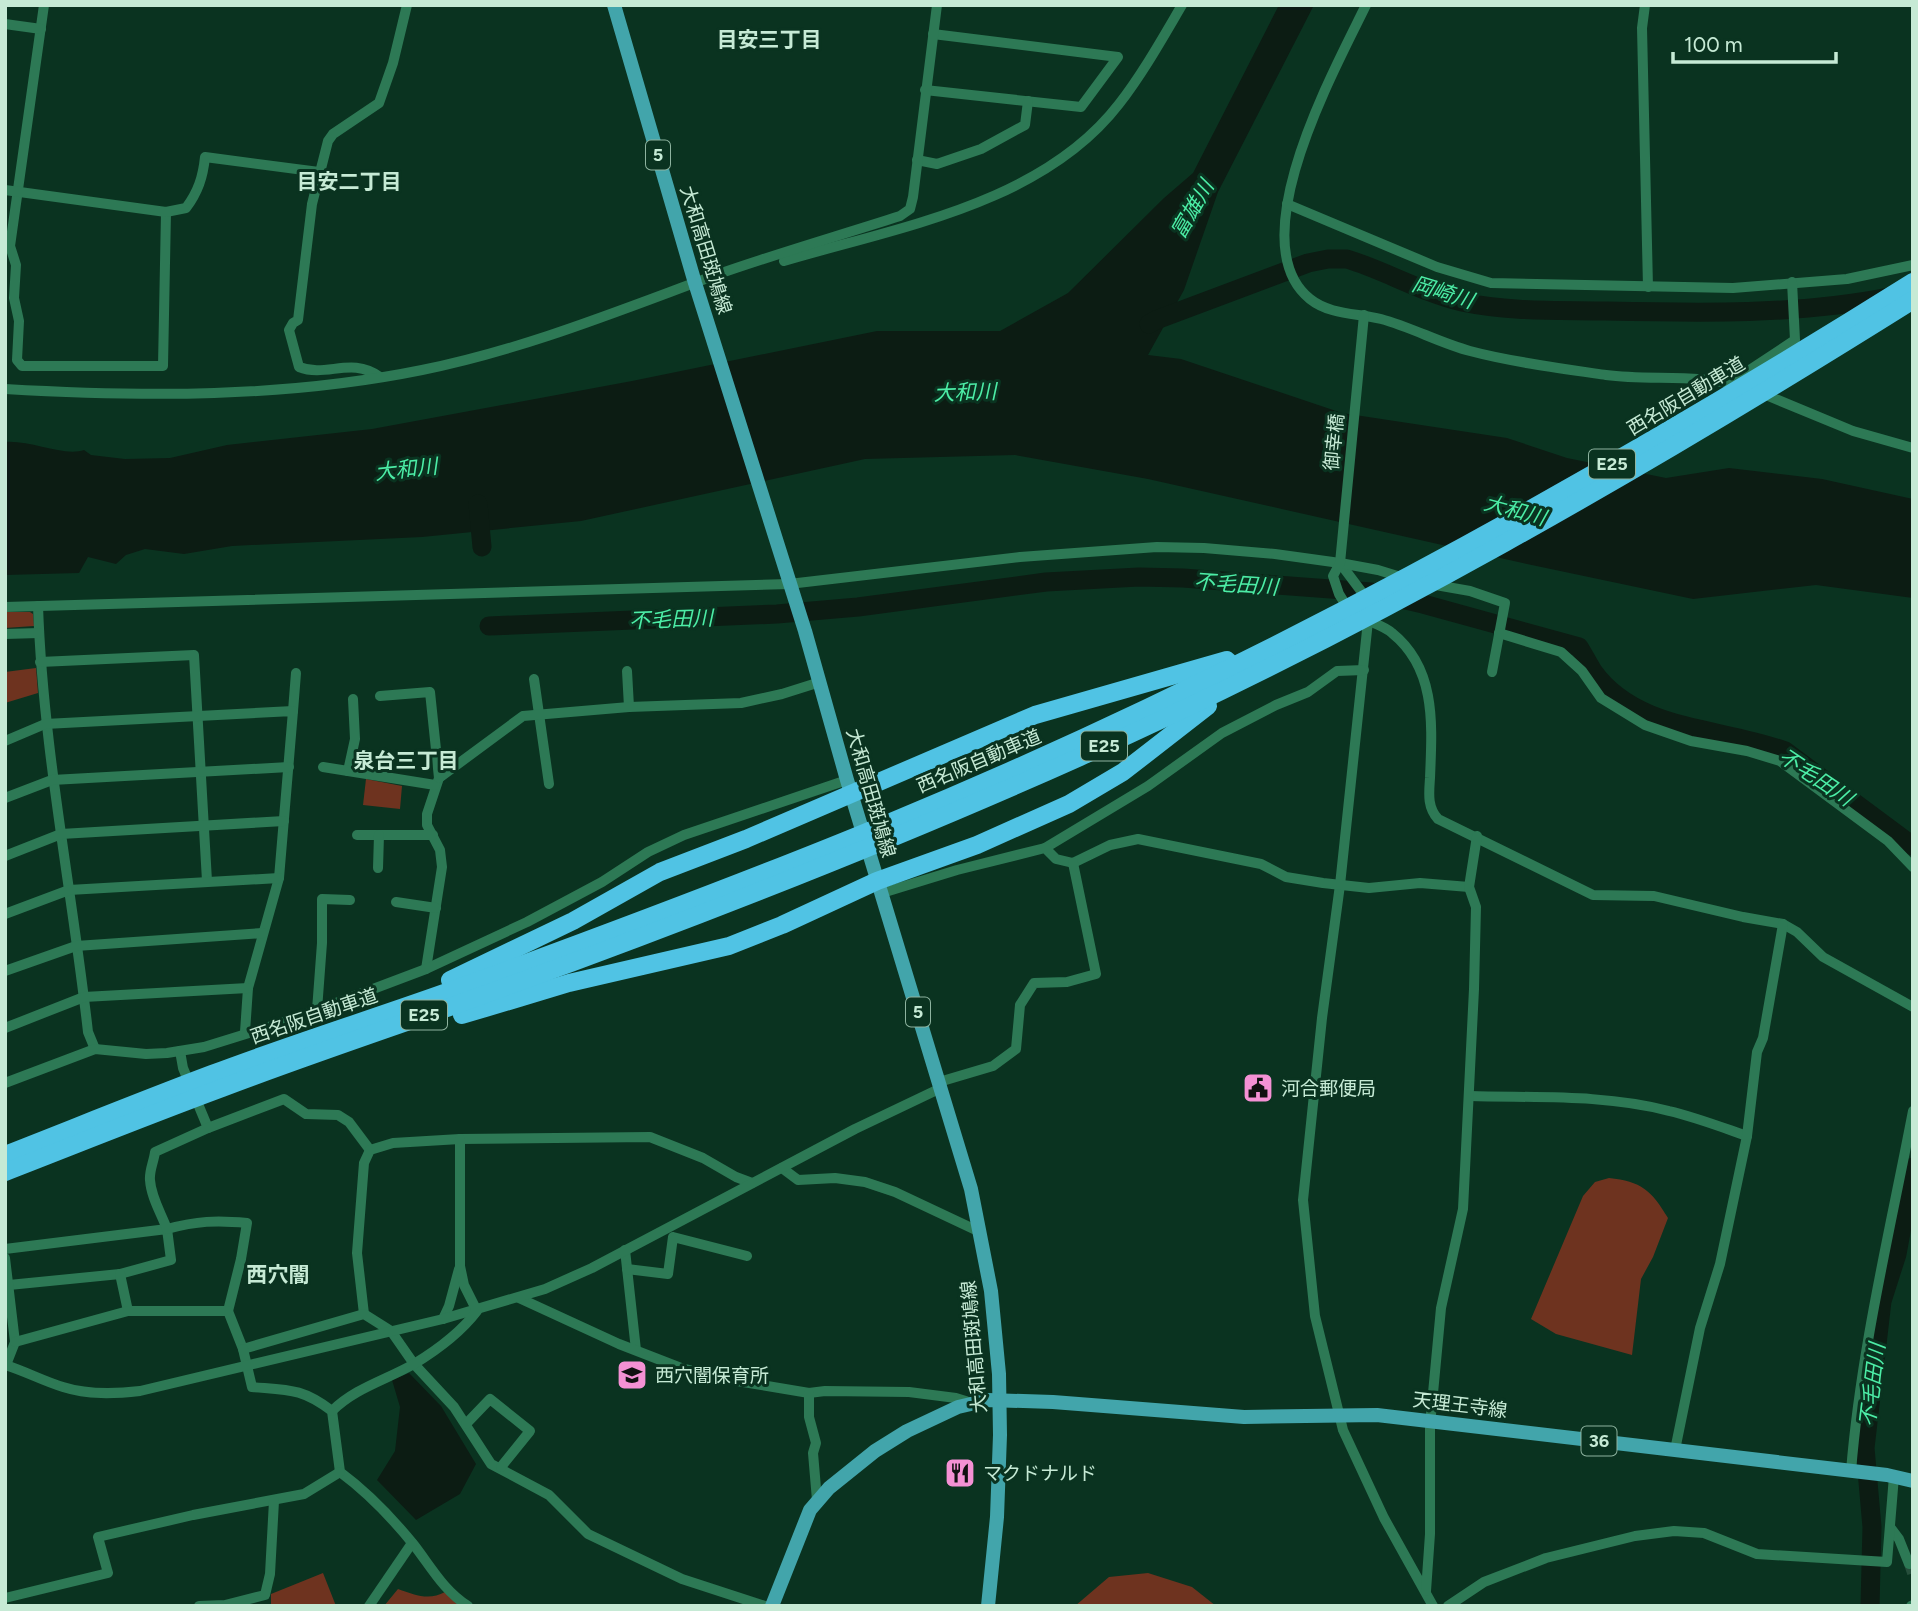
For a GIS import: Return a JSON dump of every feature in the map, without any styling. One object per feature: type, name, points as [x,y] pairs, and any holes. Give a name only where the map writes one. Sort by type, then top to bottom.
[{"type":"highway","name":"西名阪自動車道","points":[[5,1172],[221,1088],[483,979],[841,850],[1084,755],[1286,658],[1307,639],[1620,459],[1913,282]]},
{"type":"highway","name":"西名阪自動車道","points":[[891,830],[1271,648],[1307,639],[1516,536],[1651,459],[1913,300]]},
{"type":"highway","points":[[1271,648],[1035,715],[849,787],[746,839],[660,872],[549,933],[451,980],[345,1023],[334,1039],[380,1043],[495,1003],[729,946],[879,887],[1069,804],[1123,772],[1205,707],[1251,685],[1286,658]]},
{"type":"highway","name":"西名阪自動車道","points":[[5,1156],[215,1073],[334,1039]]},
{"type":"main road","name":"大和高田斑鳩線","points":[[614,5],[695,283],[805,631],[849,787],[971,1189],[994,1314],[1000,1399],[997,1517],[988,1606]]},
{"type":"main road","name":"天理王寺線","points":[[772,1606],[803,1523],[817,1500],[829,1488],[888,1441],[907,1431],[972,1403],[1000,1399],[1244,1417],[1377,1415],[1854,1471],[1913,1481]]},
{"type":"street","points":[[44,5],[11,191],[10,246],[16,265],[14,298],[19,321],[17,360],[22,366],[163,366],[166,212]]},
{"type":"street","points":[[380,377],[372,371],[355,366],[308,371],[299,367],[289,330],[298,320],[306,241],[319,172],[328,141],[333,134],[379,103],[393,63],[407,5]]},
{"type":"street","points":[[5,389],[182,395],[300,389],[422,370],[570,328],[715,275],[900,216],[910,209],[937,5]]},
{"type":"street","points":[[715,275],[776,263],[918,222],[985,201],[1023,184],[1087,138],[1118,105],[1154,53],[1182,5]]},
{"type":"street","points":[[1366,5],[1311,122],[1287,204],[1285,257],[1298,286],[1311,300],[1322,307],[1364,315],[1409,328],[1450,345],[1485,354],[1617,376],[1698,378],[1730,383],[1872,437],[1913,448]]},
{"type":"street","points":[[1645,5],[1642,28],[1648,287]]},
{"type":"street","points":[[5,24],[41,29]]},
{"type":"street","points":[[925,90],[1081,107],[1118,57],[933,34]]},
{"type":"street","points":[[917,160],[937,164],[981,149],[1025,125],[1028,101]]},
{"type":"street","points":[[11,191],[166,212],[186,208],[194,197],[203,173],[205,157],[319,172]]},
{"type":"street","points":[[1287,204],[1437,267],[1473,279],[1510,284],[1733,288],[1847,279],[1913,265]]},
{"type":"street","points":[[1730,383],[1795,340],[1792,285]]},
{"type":"street","name":"御幸橋","points":[[1340,563],[1364,315]]},
{"type":"street","points":[[5,607],[790,584],[1031,556],[1157,547],[1204,548],[1340,563],[1378,570],[1418,582],[1470,591],[1505,603],[1492,672]]},
{"type":"street","points":[[1340,563],[1333,576],[1339,594],[1350,612],[1390,631],[1410,649],[1423,675],[1433,743],[1429,802],[1431,810],[1438,818],[1593,895],[1654,896],[1733,915],[1783,923],[1797,932],[1823,957],[1913,1007]]},
{"type":"street","points":[[1340,563],[1364,595],[1368,621],[1303,1200],[1315,1316],[1343,1430],[1384,1518],[1433,1606]]},
{"type":"street","points":[[38,606],[40,662],[52,780],[88,1032],[95,1049]]},
{"type":"street","points":[[5,634],[39,633]]},
{"type":"street","points":[[1499,633],[1561,652],[1582,671],[1601,698],[1645,725],[1691,741],[1746,751],[1780,761],[1888,841],[1913,867]]},
{"type":"street","points":[[40,662],[194,655],[207,881]]},
{"type":"street","points":[[879,887],[1045,848],[1148,786],[1222,733],[1308,692],[1336,671],[1364,670]]},
{"type":"street","points":[[627,671],[629,707]]},
{"type":"street","points":[[245,1032],[248,988],[279,878],[296,673]]},
{"type":"street","points":[[534,679],[549,784]]},
{"type":"street","points":[[323,766],[437,781],[523,716],[629,707],[741,703],[820,682]]},
{"type":"street","points":[[380,696],[430,692],[437,781],[426,814],[427,825],[440,850],[442,867],[426,969]]},
{"type":"street","points":[[348,771],[355,739],[353,699]]},
{"type":"street","points":[[5,741],[45,724],[293,711]]},
{"type":"street","points":[[5,798],[52,780],[289,767]]},
{"type":"street","points":[[5,1083],[95,1049],[146,1054],[180,1051],[204,1047],[245,1032],[272,1027],[426,969],[565,903],[648,852],[684,835],[849,787]]},
{"type":"street","points":[[5,856],[61,834],[284,821]]},
{"type":"street","points":[[357,835],[433,835]]},
{"type":"street","points":[[379,835],[379,868]]},
{"type":"street","points":[[1425,1606],[1430,1534],[1431,1421],[1441,1308],[1463,1209],[1470,1096],[1476,907],[1469,887],[1476,836]]},
{"type":"street","points":[[1045,848],[1056,859],[1073,863],[1110,845],[1138,839],[1262,864],[1286,877],[1340,885],[1369,888],[1420,883],[1469,887]]},
{"type":"street","points":[[5,1258],[15,1342],[6,1365],[64,1387],[118,1394],[165,1386],[443,1320],[519,1298],[565,1281],[940,1085],[993,1066],[1016,1049],[1020,1005],[1034,983],[1067,982],[1096,974],[1073,863]]},
{"type":"street","points":[[5,914],[69,890],[279,878]]},
{"type":"street","points":[[317,1010],[322,899],[350,900]]},
{"type":"street","points":[[396,902],[436,908]]},
{"type":"street","points":[[1675,1450],[1700,1328],[1720,1264],[1747,1136],[1757,1052],[1763,1038],[1783,923]]},
{"type":"street","points":[[5,971],[76,946],[263,933]]},
{"type":"street","points":[[5,1028],[84,997],[248,988]]},
{"type":"street","points":[[180,1051],[183,1068],[205,1123]]},
{"type":"street","points":[[1470,1096],[1586,1099],[1644,1106],[1669,1110],[1747,1136]]},
{"type":"street","points":[[9,1285],[120,1274],[171,1260],[167,1229],[152,1193],[149,1176],[155,1152],[205,1123],[284,1099],[306,1114],[338,1115],[349,1122],[370,1150]]},
{"type":"street","points":[[1854,1471],[1856,1417],[1876,1288],[1886,1251],[1913,1111]]},
{"type":"street","points":[[363,1314],[357,1253],[364,1163],[370,1150],[393,1143],[460,1139],[650,1137],[703,1158],[752,1183]]},
{"type":"street","points":[[460,1139],[460,1266],[464,1285],[477,1311]]},
{"type":"street","points":[[782,1168],[798,1180],[835,1178],[864,1182],[895,1192],[980,1233]]},
{"type":"street","points":[[5,1249],[167,1229],[196,1221],[247,1223],[242,1259],[228,1311],[243,1349],[252,1387],[289,1390],[312,1396],[332,1411],[340,1472],[355,1483],[412,1544],[452,1595],[468,1606]]},
{"type":"street","points":[[627,1269],[668,1274],[673,1237],[747,1256]]},
{"type":"street","points":[[625,1250],[636,1350]]},
{"type":"street","points":[[443,1320],[460,1266]]},
{"type":"street","points":[[120,1274],[128,1311]]},
{"type":"street","points":[[519,1298],[681,1368],[809,1393],[909,1392],[956,1398],[972,1403]]},
{"type":"street","points":[[15,1342],[128,1311],[228,1311]]},
{"type":"street","points":[[332,1411],[345,1398],[414,1364],[465,1327],[477,1311]]},
{"type":"street","points":[[243,1349],[363,1314],[391,1331],[414,1364],[454,1407],[491,1464],[549,1495],[588,1534],[682,1578],[765,1606]]},
{"type":"street","points":[[809,1393],[809,1417],[816,1443],[813,1453],[817,1500]]},
{"type":"street","points":[[466,1424],[489,1399],[530,1432],[501,1467]]},
{"type":"street","points":[[5,1598],[108,1573],[98,1537],[193,1515],[304,1494],[340,1472]]},
{"type":"street","points":[[1447,1606],[1484,1582],[1546,1558],[1635,1536],[1674,1531],[1704,1533],[1757,1554],[1887,1562],[1894,1476]]},
{"type":"street","points":[[199,1606],[225,1605],[265,1595],[270,1574],[274,1501]]},
{"type":"street","points":[[1890,1527],[1899,1539],[1909,1564]]},
{"type":"street","points":[[369,1606],[412,1544]]},
{"type":"shaded area","points":[[5,612],[30,612],[33,614],[34,626],[5,628]]},
{"type":"shaded area","points":[[36,668],[38,693],[5,703],[5,672]]},
{"type":"shaded area","points":[[366,779],[402,786],[400,809],[363,805]]},
{"type":"shaded area","points":[[1609,1178],[1620,1179],[1644,1189],[1657,1201],[1668,1218],[1641,1279],[1632,1355],[1556,1334],[1531,1319],[1583,1196],[1595,1182]]},
{"type":"shaded area","points":[[323,1573],[336,1606],[271,1606],[271,1594]]},
{"type":"shaded area","points":[[1148,1573],[1192,1587],[1216,1606],[1075,1606],[1109,1577]]},
{"type":"shaded area","points":[[398,1589],[428,1597],[445,1592],[464,1606],[384,1606]]},
{"type":"water","points":[[1279,5],[1314,5],[1218,192],[1184,290],[1148,355],[1181,359],[1342,413],[1507,438],[1567,458],[1666,478],[1729,468],[1822,479],[1913,499],[1913,598],[1816,585],[1693,599],[1148,479],[1015,455],[865,459],[581,521],[422,537],[232,546],[184,554],[145,549],[126,555],[116,564],[88,557],[79,573],[5,575],[5,442],[76,452],[84,450],[91,455],[125,459],[170,458],[227,445],[372,429],[632,381],[877,331],[1000,331],[1068,293],[1193,173]]},
{"type":"water","points":[[409,1373],[441,1406],[476,1464],[460,1494],[416,1520],[377,1480],[395,1451],[400,1407],[392,1380]]},
{"type":"waterway","name":"岡崎川","points":[[1149,324],[1308,263],[1328,259],[1347,259],[1462,302],[1516,309],[1748,312],[1819,307],[1889,297]]},
{"type":"waterway","name":"不毛田川","points":[[478,504],[482,547]]},
{"type":"waterway","name":"不毛田川","points":[[489,626],[777,614],[858,607],[1046,582],[1139,577],[1371,592],[1579,647],[1593,671],[1611,691],[1632,706],[1682,725],[1785,751],[1913,846]]},
{"type":"waterway","name":"不毛田川","points":[[1870,1606],[1872,1527],[1865,1448],[1882,1301],[1897,1254],[1913,1167]]},
{"type":"tunnel","points":[[1909,1564],[1913,1576]]},
{"type":"place","name":"河合郵便局","points":[[1258,1088]]},
{"type":"place","name":"西穴闇保育所","points":[[632,1375]]},
{"type":"place","name":"マクドナルド","points":[[960,1473]]},
{"type":"district","name":"目安三丁目","points":[[769,39]]},
{"type":"district","name":"目安二丁目","points":[[349,181]]},
{"type":"district","name":"泉台三丁目","points":[[406,760]]},
{"type":"district","name":"西穴闇","points":[[278,1274]]},
{"type":"water label","name":"富雄川","points":[[1192,209]]},
{"type":"water label","name":"大和川","points":[[965,392]]},
{"type":"water label","name":"大和川","points":[[406,469]]},
{"type":"water label","name":"大和川","points":[[1515,510]]}]
